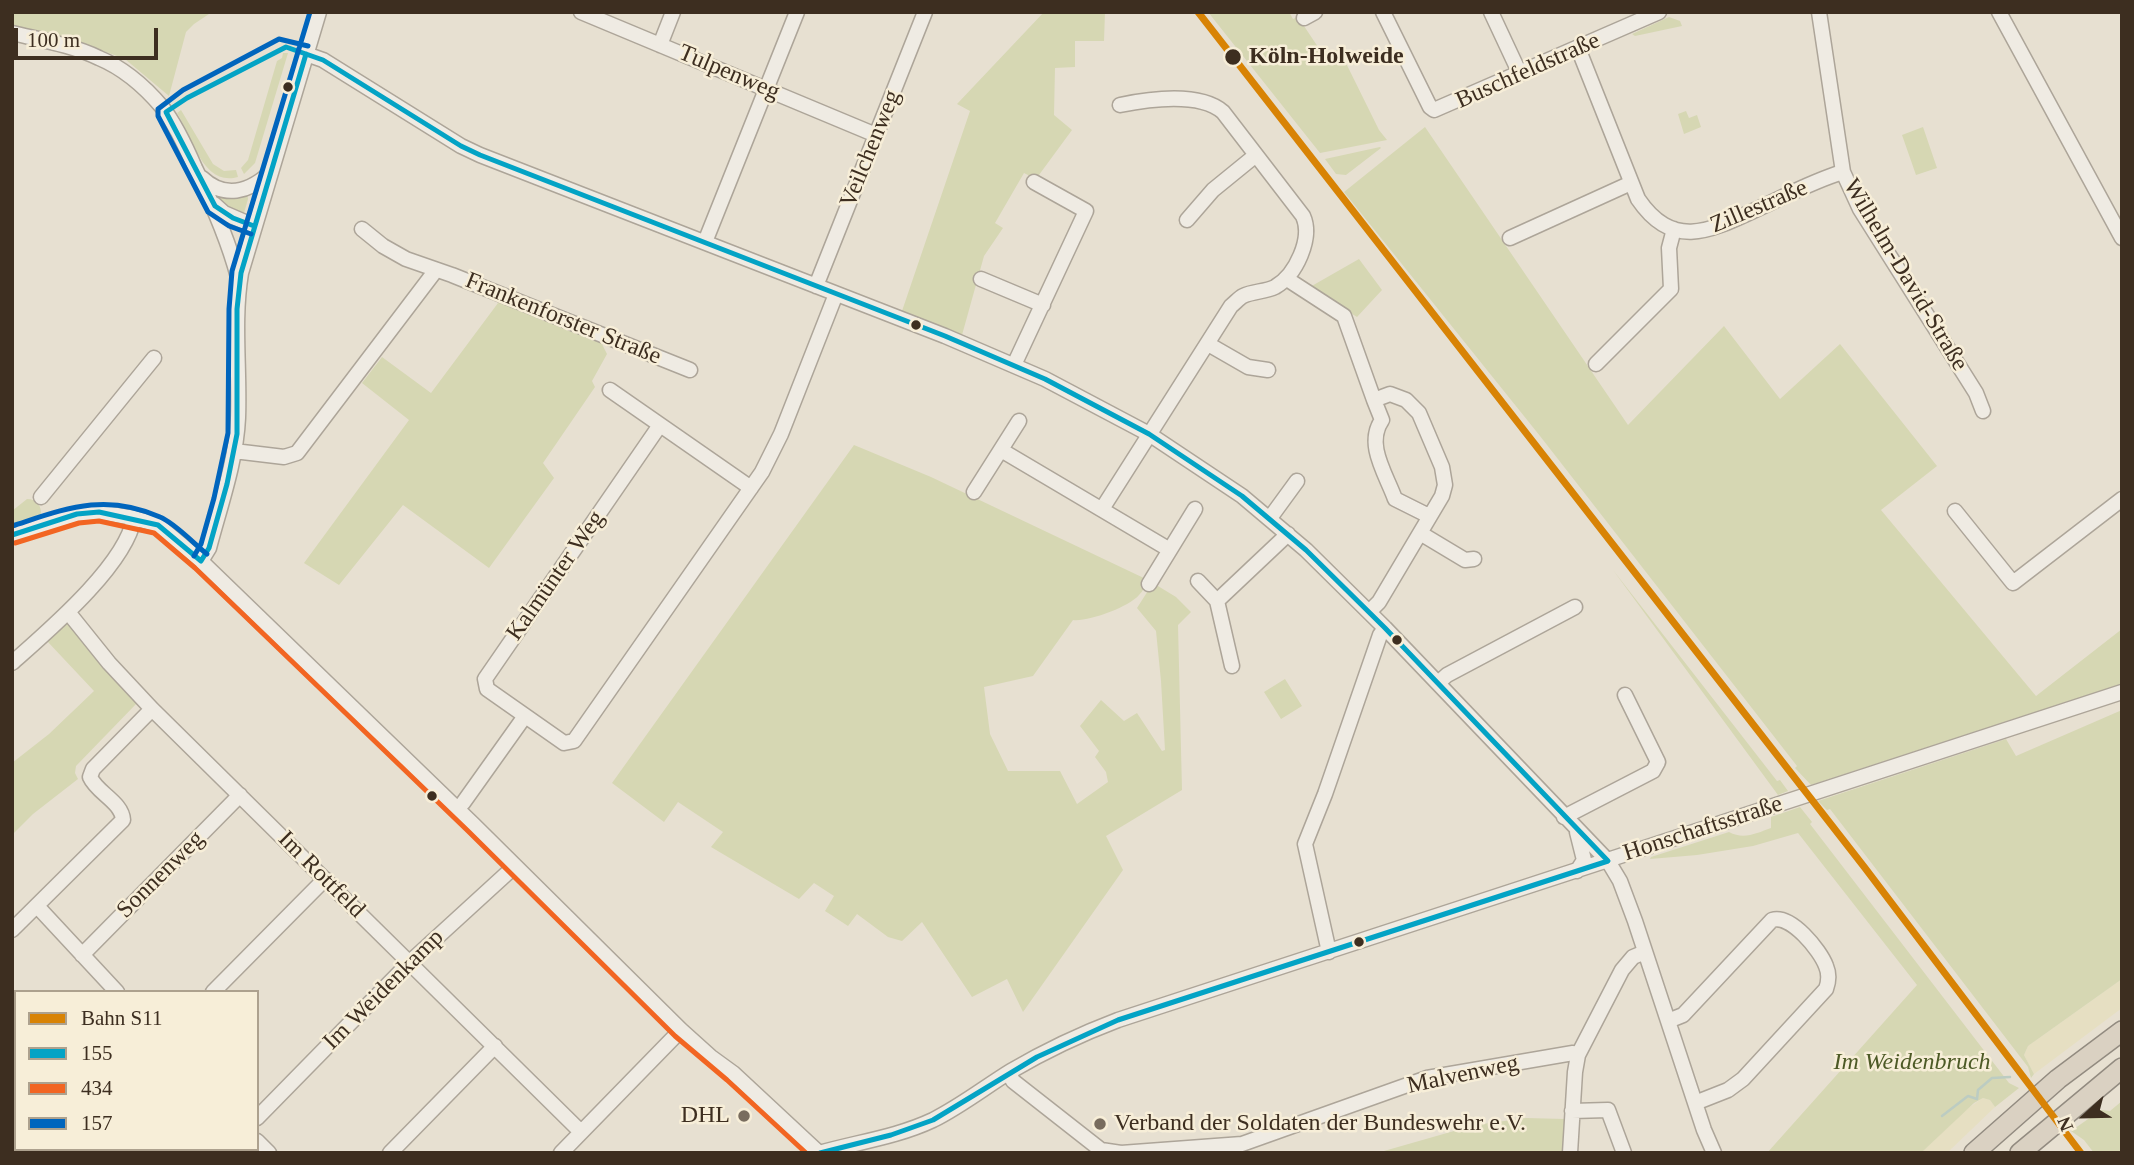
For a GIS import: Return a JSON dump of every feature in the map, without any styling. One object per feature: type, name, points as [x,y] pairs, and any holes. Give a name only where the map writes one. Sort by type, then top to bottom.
[{"type":"highway","points":[[1974,1153],[2058,1079],[2122,1031]]},
{"type":"highway","points":[[2026,1147],[2122,1068]]},
{"type":"street","points":[[201,561],[209,548],[234,452],[238,417],[237,334],[240,281],[319,12]]},
{"type":"street","name":"Tulpenweg","points":[[581,12],[876,135]]},
{"type":"street","points":[[660,45],[673,12]]},
{"type":"street","points":[[705,242],[797,12]]},
{"type":"street","name":"Veilchenweg","points":[[816,286],[925,12]]},
{"type":"street","name":"Buschfeldstraße","points":[[1383,12],[1430,107],[1434,110],[1658,12]]},
{"type":"street","points":[[1491,12],[1520,74]]},
{"type":"street","name":"Wilhelm-David-Straße","points":[[1819,12],[1843,172],[1860,209],[1976,393],[1983,411]]},
{"type":"street","points":[[1999,12],[2122,238]]},
{"type":"street","points":[[12,33],[99,57],[135,81],[166,112],[209,197],[240,281]]},
{"type":"street","name":"Zillestraße","points":[[1578,48],[1631,183],[1644,209],[1662,224],[1688,232],[1708,231],[1843,172]]},
{"type":"street","points":[[306,54],[323,61],[480,155],[1045,379],[1149,434],[1215,477],[1270,518],[1385,628],[1608,861],[1620,881],[1714,1153]]},
{"type":"street","points":[[1102,509],[1231,306],[1244,296],[1269,289],[1287,279],[1303,247],[1307,224],[1223,112],[1213,104],[1196,100],[1152,100],[1120,105]]},
{"type":"street","points":[[1187,220],[1213,190],[1256,155]]},
{"type":"street","points":[[198,174],[217,188],[230,192],[248,188],[271,172]]},
{"type":"street","points":[[1014,365],[1086,211],[1034,183]]},
{"type":"street","points":[[1510,238],[1631,183]]},
{"type":"street","points":[[209,197],[224,214],[254,226]]},
{"type":"street","name":"Frankenforster Straße","points":[[362,229],[393,253],[690,370]]},
{"type":"street","name":"Zillestraße","points":[[1596,364],[1671,289],[1670,242],[1674,229]]},
{"type":"street","name":"Frankenforster Straße","points":[[234,452],[284,457],[291,456],[302,448],[436,270]]},
{"type":"street","points":[[981,279],[1043,305]]},
{"type":"street","points":[[1287,279],[1344,316],[1382,420],[1374,431],[1374,447],[1395,499],[1429,516]]},
{"type":"street","name":"Kalmünter Weg","points":[[660,425],[485,679],[487,689],[564,743],[574,741],[751,488],[781,434],[836,294]]},
{"type":"street","points":[[1208,344],[1248,367],[1268,370]]},
{"type":"street","points":[[41,497],[154,358]]},
{"type":"street","points":[[610,390],[751,488]]},
{"type":"street","points":[[1369,612],[1379,602],[1442,496],[1444,485],[1441,467],[1419,413],[1406,400],[1390,394],[1374,400]]},
{"type":"street","points":[[974,492],[1019,421]]},
{"type":"street","points":[[1001,450],[1170,550]]},
{"type":"street","points":[[1270,518],[1297,481]]},
{"type":"street","points":[[1955,511],[2013,583],[2122,499]]},
{"type":"street","points":[[1149,584],[1195,509]]},
{"type":"street","points":[[12,535],[91,512],[134,518],[158,525],[201,561],[681,1030],[733,1073],[819,1153]]},
{"type":"street","points":[[12,663],[68,612],[121,549],[134,518]]},
{"type":"street","points":[[1420,533],[1465,560],[1475,559]]},
{"type":"street","points":[[1217,601],[1289,534]]},
{"type":"street","points":[[1198,581],[1217,601],[1232,666]]},
{"type":"street","points":[[1438,683],[1447,675],[1575,607]]},
{"type":"street","name":"Im Rottfeld","points":[[68,612],[109,663],[152,709],[581,1132]]},
{"type":"street","points":[[1329,952],[1305,844],[1380,635],[1385,628]]},
{"type":"street","name":"Honschaftsstraße","points":[[819,1153],[924,1124],[1054,1047],[1118,1020],[2122,692]]},
{"type":"street","points":[[1563,817],[1653,771],[1658,762],[1625,695]]},
{"type":"street","points":[[12,930],[122,820],[120,810],[90,777],[93,769],[152,709]]},
{"type":"street","points":[[463,803],[525,716]]},
{"type":"street","name":"Sonnenweg","points":[[82,955],[240,795]]},
{"type":"street","points":[[1577,830],[1584,860],[1577,871]]},
{"type":"street","name":"Im Weidenkamp","points":[[259,1116],[410,962],[515,866]]},
{"type":"street","points":[[215,990],[325,879]]},
{"type":"street","points":[[37,906],[115,990]]},
{"type":"street","points":[[1668,1021],[1683,1015],[1765,926],[1778,918],[1788,921],[1798,929],[1826,967],[1826,989],[1743,1079],[1728,1090],[1695,1103]]},
{"type":"street","points":[[1570,1153],[1578,1055],[1622,970],[1633,957],[1645,952]]},
{"type":"street","points":[[561,1153],[681,1030]]},
{"type":"street","points":[[390,1153],[495,1046]]},
{"type":"street","name":"Malvenweg","points":[[1009,1073],[1013,1081],[1101,1150],[1121,1153],[1242,1144],[1427,1078],[1573,1053],[1578,1055]]},
{"type":"street","points":[[1572,1111],[1608,1110],[1624,1153]]},
{"type":"shaded area","points":[[2122,979],[2122,1008],[2034,1074],[2024,1055],[2028,1046]]},
{"type":"shaded area","points":[[1983,1098],[1990,1100],[1995,1107],[1947,1153],[1921,1153],[1964,1111]]},
{"type":"green space","points":[[12,12],[212,12],[186,32],[169,96],[125,59],[71,39],[12,25]]},
{"type":"green space","points":[[1044,12],[1105,12],[1104,41],[1075,41],[1075,67],[1055,68],[1054,115],[1072,130],[1036,179],[1024,173],[995,223],[1003,228],[984,256],[962,335],[902,311],[970,111],[957,104]]},
{"type":"green space","points":[[1208,12],[1289,12],[1293,19],[1298,17],[1324,56],[1339,49],[1379,130],[1387,140],[1320,153]]},
{"type":"green space","points":[[1669,17],[1680,21],[1682,26],[1635,36],[1632,34]]},
{"type":"green space","points":[[283,53],[288,53],[255,163],[244,174],[241,168],[248,160],[277,61],[282,58]]},
{"type":"green space","points":[[181,110],[213,164],[224,171],[236,170],[238,177],[216,175],[207,167],[177,113]]},
{"type":"green space","points":[[1686,111],[1689,118],[1697,115],[1701,127],[1684,134],[1678,114]]},
{"type":"green space","points":[[1425,127],[1628,425],[1724,326],[1780,399],[1840,344],[1937,466],[1881,510],[2036,696],[2122,629],[2122,684],[1811,785],[1795,768],[1797,766],[1540,436],[1344,192]]},
{"type":"green space","points":[[1923,127],[1937,168],[1916,175],[1902,135]]},
{"type":"green space","points":[[1380,147],[1346,175],[1336,174],[1325,159]]},
{"type":"green space","points":[[212,190],[247,193],[244,213],[225,205]]},
{"type":"green space","points":[[1359,259],[1382,290],[1357,317],[1310,287]]},
{"type":"green space","points":[[501,299],[601,342],[607,354],[592,381],[595,387],[543,463],[554,478],[489,568],[403,505],[339,585],[304,563],[409,420],[362,383],[382,357],[431,393]]},
{"type":"green space","points":[[854,445],[931,477],[1148,580],[1134,600],[1118,609],[1073,620],[1033,676],[984,687],[990,734],[1008,771],[1060,771],[1077,804],[1108,782],[1106,772],[1095,757],[1099,751],[1080,726],[1101,700],[1124,721],[1137,713],[1162,751],[1165,750],[1156,631],[1137,608],[1153,583],[1176,597],[1191,612],[1178,625],[1182,790],[1106,836],[1123,870],[1023,1012],[1007,979],[972,997],[922,922],[902,941],[888,937],[857,914],[848,926],[825,911],[834,896],[814,883],[799,899],[711,847],[723,832],[678,802],[664,822],[612,783]]},
{"type":"green space","points":[[27,499],[38,504],[41,516],[12,524],[12,511]]},
{"type":"green space","points":[[1613,570],[1777,781],[1780,780],[1788,791],[1778,795]]},
{"type":"green space","points":[[69,618],[138,702],[76,766],[78,779],[33,814],[12,835],[12,763],[49,734],[94,691],[47,641]]},
{"type":"green space","points":[[1285,679],[1302,706],[1281,719],[1264,692]]},
{"type":"green space","points":[[2122,710],[2122,979],[2028,1046],[2024,1055],[2034,1074],[2031,1078],[2028,1067],[1830,809],[1827,810],[1818,801],[2006,739],[2016,756]]},
{"type":"green space","name":"Im Weidenbruch","points":[[1800,807],[1812,822],[1810,824],[2009,1083],[2019,1088],[1995,1107],[1990,1100],[1983,1098],[1974,1103],[1921,1153],[1767,1153],[1917,985],[1798,833],[1753,846],[1650,859],[1729,832],[1745,836],[1761,832],[1771,828],[1771,817]]},
{"type":"green space","points":[[2122,1101],[2122,1153],[2094,1153],[2084,1140],[2071,1131],[2101,1110],[2110,1111]]},
{"type":"green space","points":[[1526,1118],[1565,1119],[1563,1153],[1377,1153],[1475,1125]]},
{"type":"waterway","points":[[1942,1116],[1968,1096],[1977,1099],[1978,1090],[1992,1078],[2010,1077]]},
{"type":"rail line","name":"S11","points":[[1198,12],[1865,868],[2081,1153]]},
{"type":"transit line","name":"157","points":[[194,556],[201,544],[214,498],[228,433],[232,271],[310,12]]},
{"type":"transit line","name":"157","points":[[251,234],[229,226],[208,212],[158,116],[158,109],[183,90],[279,39],[308,46]]},
{"type":"transit line","name":"155","points":[[254,226],[233,218],[215,206],[166,112],[187,98],[286,47],[323,60],[461,146],[480,155],[945,336],[1045,379],[1149,434],[1242,496],[1306,550],[1385,628],[1608,861],[1118,1020],[1037,1057],[933,1120],[891,1135],[820,1153]]},
{"type":"transit line","name":"155","points":[[201,561],[209,548],[227,484],[237,434],[237,309],[241,273],[306,54]]},
{"type":"transit line","name":"157","points":[[12,526],[67,509],[103,504],[121,505],[166,520],[207,554]]},
{"type":"transit line","name":"155","points":[[12,535],[77,514],[99,512],[158,525],[201,561]]},
{"type":"transit line","name":"434","points":[[15,543],[79,523],[99,521],[154,533],[195,568],[468,831],[675,1036],[806,1153]]},
{"type":"place","name":"Köln-Holweide","points":[[1233,57]]},
{"type":"place","name":"DHL","points":[[744,1116]]},
{"type":"place","name":"Verband der Soldaten der Bundeswehr e.V.","points":[[1100,1124]]}]
